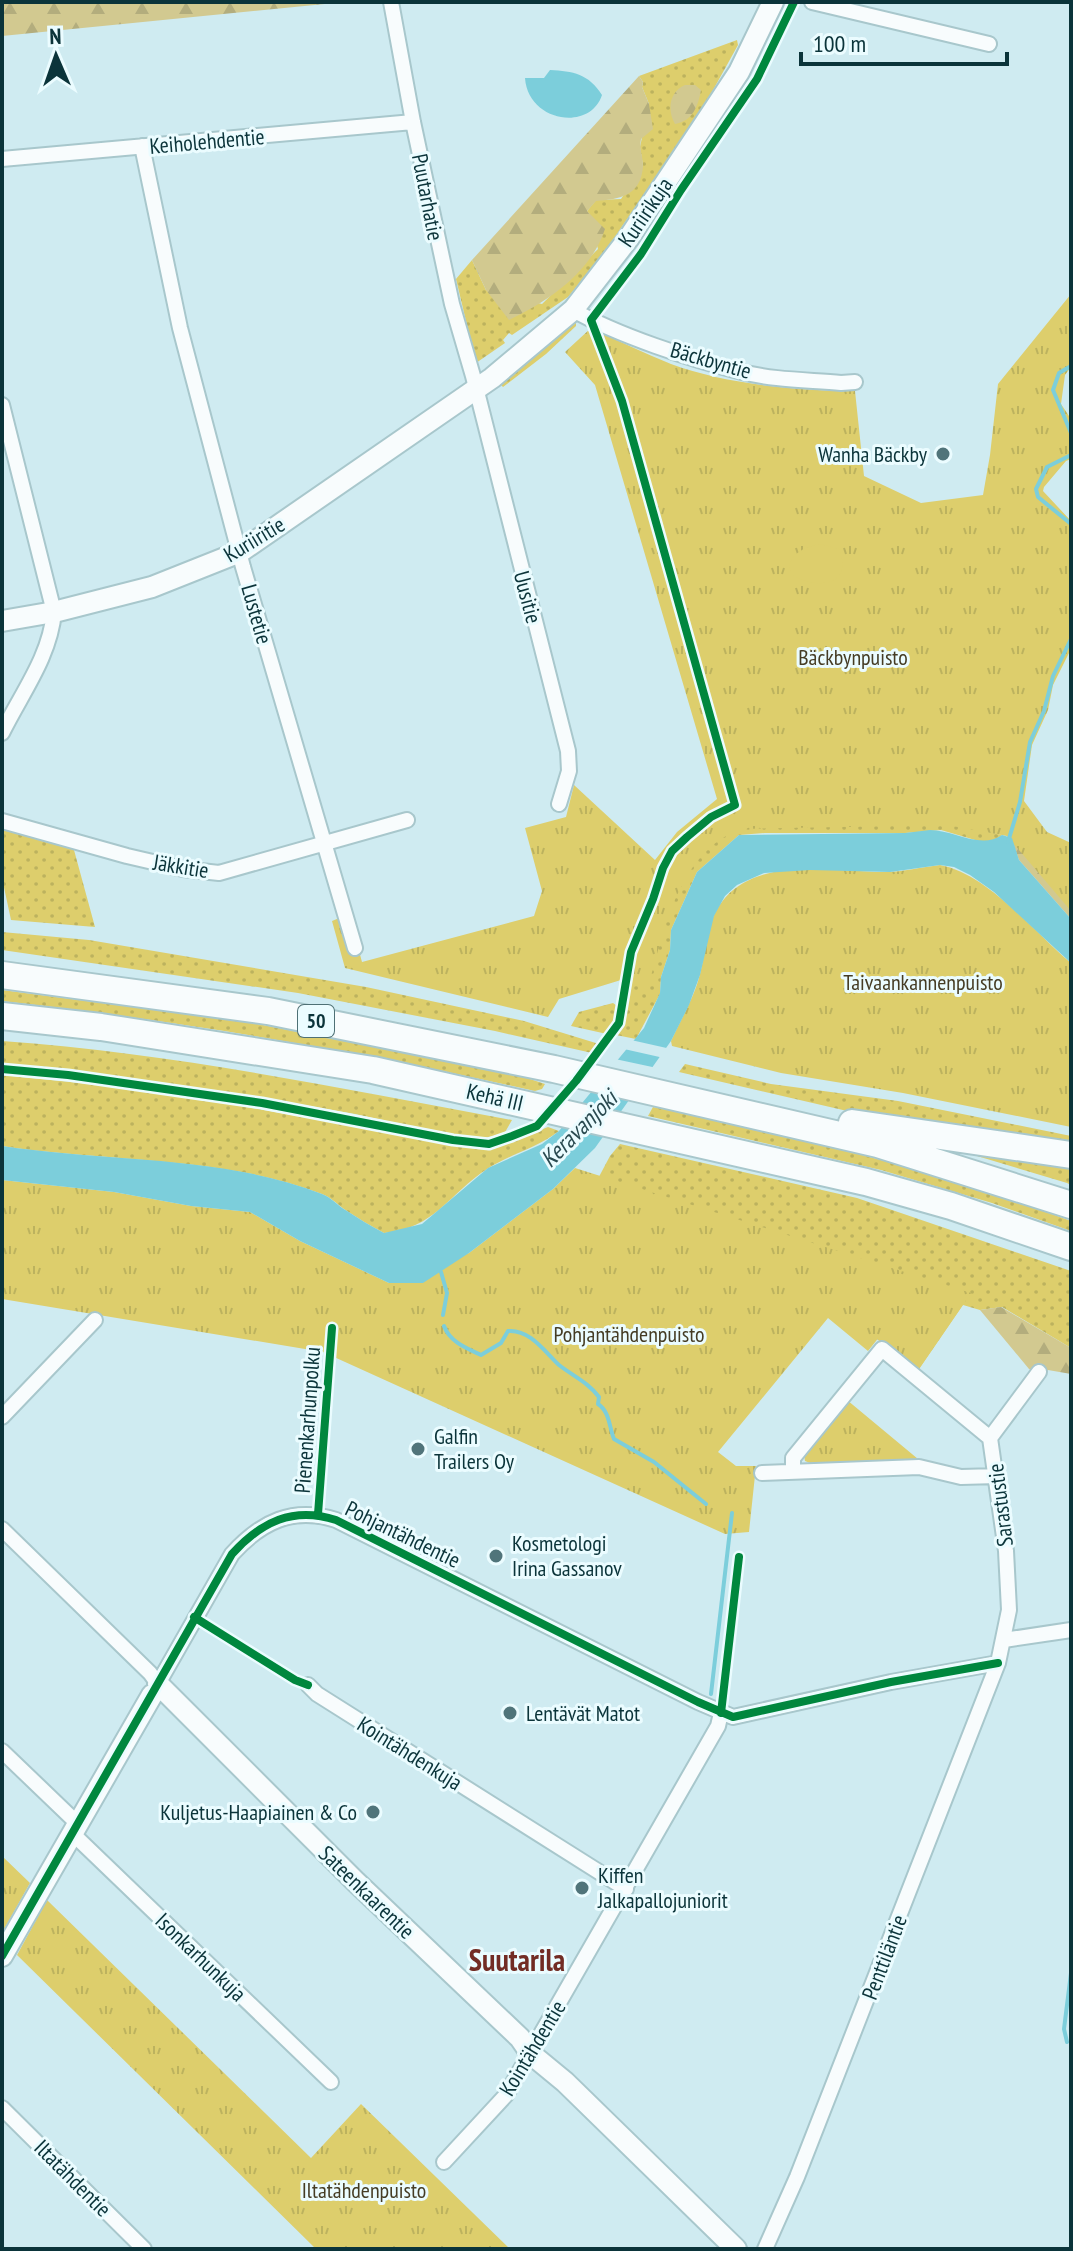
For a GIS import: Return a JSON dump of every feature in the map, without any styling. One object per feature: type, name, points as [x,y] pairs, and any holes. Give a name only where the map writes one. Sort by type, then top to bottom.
[{"type":"highway","points":[[2,960],[77,984]]},
{"type":"highway","name":"Kehä III","points":[[2,975],[268,1011],[554,1069],[878,1144],[1071,1205]]},
{"type":"highway","name":"Kehä III","points":[[2,1016],[101,1027],[373,1070],[866,1182],[951,1206],[1071,1247]]},
{"type":"highway","points":[[2,1030],[101,1027]]},
{"type":"highway","points":[[737,1110],[913,1131],[1071,1155]]},
{"type":"street","name":"Puutarhatie","points":[[391,2],[452,304],[476,389]]},
{"type":"street","name":"Kuriirikuja","points":[[476,389],[573,310],[628,239],[739,72],[773,2]]},
{"type":"street","points":[[812,2],[989,44]]},
{"type":"street","name":"Keiholehdentie","points":[[2,159],[413,122]]},
{"type":"street","name":"Lustetie","points":[[142,146],[179,325],[240,552],[355,948]]},
{"type":"street","name":"Bäckbyntie","points":[[573,310],[591,320],[672,350],[745,373],[855,382]]},
{"type":"street","name":"Kuriiritie","points":[[2,621],[54,612],[152,587],[240,552],[476,389]]},
{"type":"street","name":"Uusitie","points":[[476,389],[568,751],[569,771],[559,804]]},
{"type":"street","points":[[2,405],[54,612],[44,654],[2,733]]},
{"type":"street","name":"Jäkkitie","points":[[2,821],[101,850],[219,873],[407,820]]},
{"type":"street","points":[[2,1417],[95,1320]]},
{"type":"street","name":"Sarastustie","points":[[793,1471],[793,1458],[882,1349],[990,1438],[1006,1551],[1009,1610],[998,1663]]},
{"type":"street","points":[[990,1438],[1039,1372]]},
{"type":"street","points":[[762,1473],[919,1467],[961,1477],[997,1476]]},
{"type":"street","name":"Pohjantähdentie","points":[[2,1956],[232,1554],[262,1528],[294,1514],[307,1513],[336,1520],[733,1717],[891,1682],[998,1663]]},
{"type":"street","name":"Sateenkaarentie","points":[[2,1529],[150,1673],[155,1690],[736,2249]]},
{"type":"street","points":[[1004,1640],[1071,1630]]},
{"type":"street","name":"Penttiläntie","points":[[765,2249],[797,2177],[998,1663]]},
{"type":"street","name":"Kointähdenkuja","points":[[308,1685],[317,1694],[626,1889]]},
{"type":"street","name":"Kointähdentie","points":[[444,2162],[506,2095],[718,1726],[721,1713]]},
{"type":"street","name":"Isonkarhunkuja","points":[[2,1751],[74,1828],[331,2082]]},
{"type":"street","name":"Iltatähdentie","points":[[2,2108],[144,2249]]},
{"type":"green space","points":[[2,2],[345,2],[2,36]]},
{"type":"green space","points":[[737,40],[738,45],[702,110],[601,257],[568,297],[512,335],[509,333],[503,340],[505,343],[476,363],[456,279],[472,260],[486,290],[542,304],[598,249],[587,211],[596,200],[621,199],[643,166],[640,147],[649,104],[639,76]]},
{"type":"green space","points":[[639,76],[649,104],[653,129],[641,139],[643,166],[638,184],[621,197],[596,201],[587,211],[605,229],[590,259],[567,284],[509,320],[486,290],[472,260]]},
{"type":"green space","points":[[685,85],[695,85],[701,90],[700,96],[690,116],[675,124],[671,102],[676,92]]},
{"type":"green space","name":"Bäckbynpuisto","points":[[1071,294],[1071,367],[1065,375],[1061,404],[1071,419],[1071,459],[1066,461],[1043,491],[1071,521],[1071,649],[1053,685],[1048,710],[1032,745],[1024,801],[1047,832],[1071,843],[1071,911],[1007,836],[931,822],[892,826],[741,829],[720,840],[688,874],[668,919],[648,988],[621,980],[559,999],[548,1017],[345,968],[332,921],[349,914],[362,962],[534,916],[542,891],[525,828],[566,817],[574,785],[655,860],[677,832],[717,799],[595,385],[565,352],[591,328],[671,364],[715,377],[786,388],[855,391],[864,476],[921,503],[983,495],[998,384]]},
{"type":"green space","points":[[573,322],[576,326],[546,354],[503,387],[499,383]]},
{"type":"green space","points":[[820,544],[839,549],[842,570],[838,577],[813,583],[794,576],[789,568],[792,558]]},
{"type":"green space","points":[[898,812],[1002,835],[993,842],[982,842],[941,830],[739,835],[697,872],[671,930],[670,950],[661,977],[660,994],[636,1039],[616,1035],[626,1017],[631,970],[697,833]]},
{"type":"green space","points":[[2,827],[74,850],[95,927],[11,920],[2,878]]},
{"type":"green space","points":[[1011,838],[1071,873],[1071,919],[1019,860]]},
{"type":"green space","name":"Taivaankannenpuisto","points":[[940,865],[958,870],[993,892],[1071,963],[1071,1127],[903,1093],[781,1073],[672,1046],[671,1041],[697,983],[714,915],[728,895],[746,882],[790,870],[892,872]]},
{"type":"green space","points":[[2,932],[89,940],[366,987],[524,1021],[599,1044],[592,1053],[298,993],[2,950]]},
{"type":"green space","points":[[2,990],[248,1022],[518,1075],[545,1084],[535,1091],[270,1038],[2,1001]]},
{"type":"green space","points":[[613,1003],[620,1008],[607,1034],[571,1026],[579,1012]]},
{"type":"green space","points":[[2,1041],[194,1063],[512,1120],[504,1134],[473,1140],[355,1114],[247,1095],[128,1078],[2,1066]]},
{"type":"green space","points":[[685,1064],[771,1084],[898,1101],[1071,1136],[1071,1148],[886,1120],[679,1072]]},
{"type":"green space","points":[[2,1075],[157,1091],[454,1144],[493,1145],[548,1127],[559,1131],[487,1169],[429,1218],[401,1230],[384,1233],[325,1195],[285,1182],[205,1166],[2,1146]]},
{"type":"green space","points":[[653,1107],[759,1129],[917,1170],[1071,1221],[1071,1231],[992,1203],[881,1170],[648,1116]]},
{"type":"green space","points":[[620,1144],[857,1198],[1071,1271],[1071,1348],[1002,1307],[980,1310],[963,1305],[919,1369],[915,1370],[856,1322],[593,1188]]},
{"type":"green space","points":[[957,1150],[1071,1163],[1071,1185],[1067,1183]]},
{"type":"green space","name":"Pohjantähdenpuisto","points":[[575,1168],[971,1293],[919,1369],[880,1336],[868,1351],[828,1318],[718,1452],[736,1466],[756,1466],[749,1532],[725,1534],[323,1352],[2,1299],[2,1180],[114,1192],[191,1206],[250,1212],[300,1241],[389,1283],[469,1253],[553,1189]]},
{"type":"green space","points":[[1001,1307],[1071,1348],[1071,1374],[1048,1370],[1043,1377],[1029,1369],[980,1310]]},
{"type":"green space","points":[[847,1400],[918,1459],[805,1461],[804,1455]]},
{"type":"green space","points":[[2,1856],[30,1883],[2,1933]]},
{"type":"green space","name":"Iltatähdenpuisto","points":[[47,1900],[311,2158],[361,2104],[510,2249],[316,2249],[17,1955]]},
{"type":"water","points":[[550,70],[573,73],[592,82],[602,95],[595,107],[585,114],[560,117],[537,104],[529,93],[525,78],[544,78]]},
{"type":"water","name":"Keravanjoki","points":[[930,830],[985,841],[1002,835],[1012,838],[1019,860],[1071,919],[1071,963],[994,892],[954,867],[940,865],[890,872],[810,870],[764,873],[737,885],[725,896],[714,916],[700,975],[671,1041],[595,1148],[553,1189],[469,1253],[423,1283],[389,1283],[300,1241],[250,1212],[191,1206],[114,1192],[2,1180],[2,1146],[164,1161],[245,1172],[284,1181],[325,1195],[384,1233],[422,1224],[488,1168],[542,1144],[559,1131],[644,1028],[660,993],[661,977],[670,950],[671,930],[697,872],[739,835]]},
{"type":"pier","points":[[631,1040],[671,1049],[664,1058],[624,1049]]},
{"type":"pier","points":[[615,1059],[657,1068],[633,1101],[588,1091]]},
{"type":"waterway","points":[[1071,366],[1059,373],[1053,390],[1071,433]]},
{"type":"waterway","points":[[1071,455],[1047,467],[1036,489],[1038,497],[1071,524]]},
{"type":"waterway","points":[[1008,842],[1020,802],[1030,742],[1044,711],[1053,676],[1071,639]]},
{"type":"waterway","points":[[441,1272],[447,1293],[443,1315]]},
{"type":"waterway","points":[[444,1326],[454,1340],[481,1355],[501,1343],[508,1331],[530,1337],[559,1365],[595,1392],[599,1397],[598,1404],[607,1415],[614,1439],[654,1462],[706,1504]]},
{"type":"waterway","points":[[711,1694],[732,1513]]},
{"type":"waterway","points":[[1067,2042],[1064,2029],[1071,1973]]},
{"type":"cycle path","points":[[2,1069],[68,1075],[262,1103],[453,1140],[489,1144],[537,1126],[576,1081],[619,1023],[631,952],[672,851],[711,817],[735,805],[622,401],[591,320],[641,254],[757,79],[794,2]]},
{"type":"cycle path","name":"Pienenkarhunpolku","points":[[318,1514],[332,1328]]},
{"type":"cycle path","points":[[2,1956],[232,1554],[266,1525],[292,1516],[320,1516],[336,1520],[733,1717],[891,1682],[998,1663]]},
{"type":"cycle path","points":[[721,1713],[739,1557]]},
{"type":"cycle path","points":[[194,1617],[308,1685]]},
{"type":"place","name":"Wanha Bäckby","points":[[943,454]]},
{"type":"place","name":"Galfin Trailers Oy","points":[[418,1449]]},
{"type":"place","name":"Kosmetologi Irina Gassanov","points":[[496,1556]]},
{"type":"place","name":"Lentävät Matot","points":[[510,1713]]},
{"type":"place","name":"Kuljetus-Haapiainen & Co","points":[[373,1812]]},
{"type":"place","name":"Kiffen Jalkapallojuniorit","points":[[582,1888]]},
{"type":"district","name":"Suutarila","points":[[517,1961]]}]
